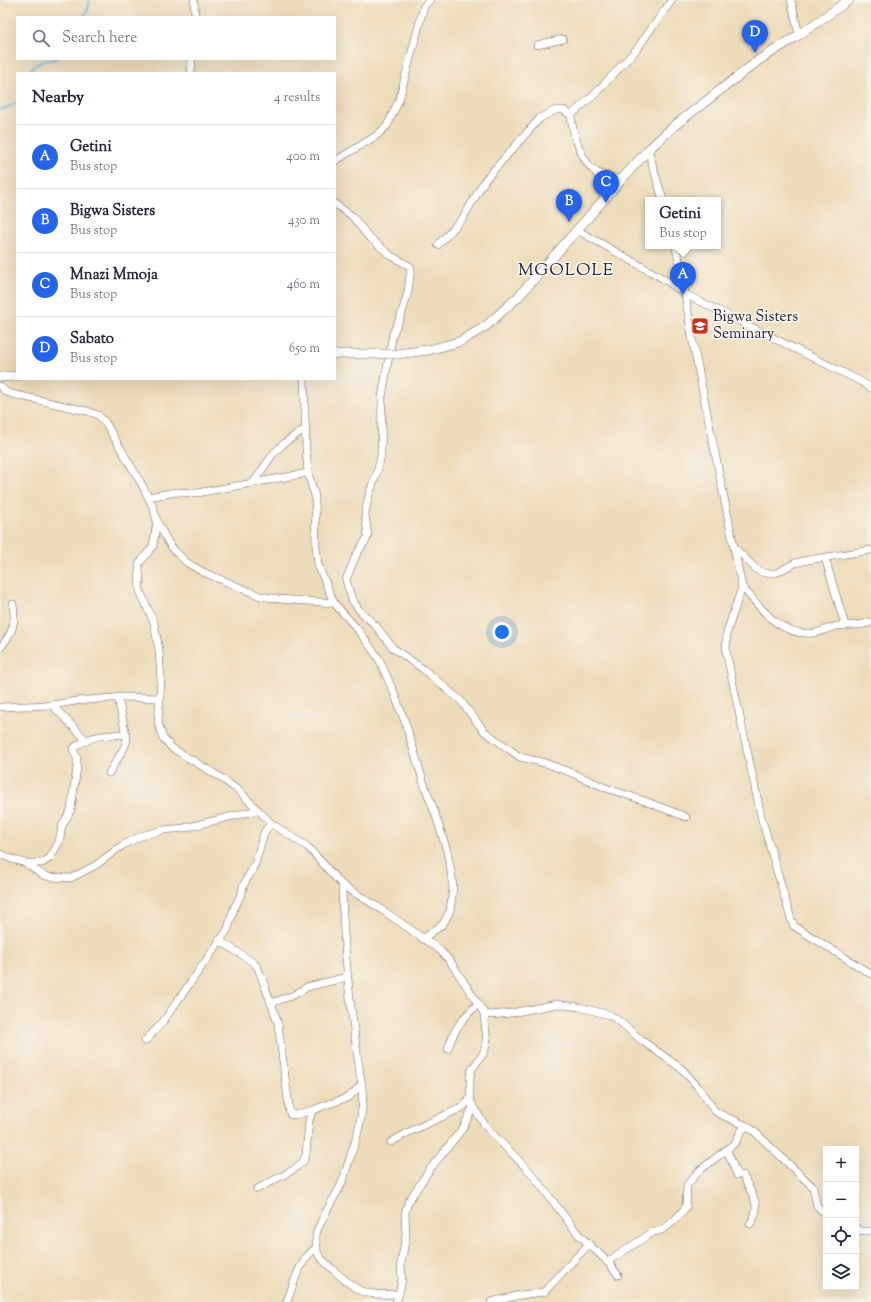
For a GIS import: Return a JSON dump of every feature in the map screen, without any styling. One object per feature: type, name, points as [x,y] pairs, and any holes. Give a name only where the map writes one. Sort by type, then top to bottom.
[{"type":"street","points":[[194,0],[195,16]]},
{"type":"street","points":[[336,160],[376,136],[387,126],[399,100],[424,6],[430,0]]},
{"type":"street","points":[[571,115],[594,95],[636,50],[672,0]]},
{"type":"street","points":[[791,0],[799,34]]},
{"type":"street","points":[[336,354],[397,354],[428,350],[461,341],[486,326],[518,297],[648,150],[674,126],[759,60],[849,0]]},
{"type":"street","points":[[537,45],[563,39]]},
{"type":"street","points":[[191,72],[192,60]]},
{"type":"street","points":[[438,245],[463,218],[485,180],[540,118],[556,110],[563,110],[571,115],[574,136],[584,156],[596,172],[608,194]]},
{"type":"street","points":[[648,150],[662,197]]},
{"type":"street","points":[[596,172],[621,180]]},
{"type":"street","points":[[336,205],[352,216],[368,236],[390,255],[411,267],[408,292],[401,316],[392,333],[382,397],[381,455],[364,513],[368,537],[356,555],[346,580],[352,600],[360,611],[375,625],[394,648],[423,669],[460,700],[484,731],[520,757],[572,773],[606,788],[686,817]]},
{"type":"street","points":[[577,230],[664,279],[685,294],[860,381],[871,388]]},
{"type":"street","points":[[676,249],[680,263],[696,358],[742,587],[727,632],[726,651],[761,816],[791,920],[795,927],[871,974]]},
{"type":"street","points":[[0,377],[16,376]]},
{"type":"street","points":[[304,380],[308,473],[315,496],[318,565],[334,603],[359,631],[379,659],[394,692],[405,722],[424,784],[446,844],[452,877],[453,895],[450,911],[443,924],[423,939]]},
{"type":"street","points":[[0,386],[6,392],[12,394],[87,410],[98,415],[104,422],[148,497],[153,507],[156,521],[168,542],[186,562],[203,572],[260,596],[334,603]]},
{"type":"street","points":[[253,483],[273,454],[283,444],[306,428]]},
{"type":"street","points":[[148,497],[177,492],[197,494],[308,473]]},
{"type":"street","points":[[156,521],[153,546],[139,564],[140,591],[154,623],[159,650],[161,681],[158,723],[160,732],[166,742],[172,748],[233,786],[272,824],[308,847],[342,885],[378,907],[440,950],[447,958],[465,982],[484,1013],[487,1043],[483,1054],[471,1072],[470,1099],[473,1107],[487,1128],[536,1178],[578,1234],[607,1262],[618,1275]]},
{"type":"street","points":[[734,547],[756,569],[764,573],[776,573],[795,563],[871,550]]},
{"type":"street","points":[[825,558],[845,626]]},
{"type":"street","points":[[742,587],[767,615],[777,624],[788,630],[803,633],[815,632],[837,626],[865,625],[871,622]]},
{"type":"street","points":[[0,648],[14,626],[13,604]]},
{"type":"street","points":[[0,707],[52,705],[76,701],[118,698],[160,698]]},
{"type":"street","points":[[109,773],[127,740],[118,698]]},
{"type":"street","points":[[52,705],[87,741]]},
{"type":"street","points":[[25,863],[38,863],[49,860],[59,842],[62,826],[71,810],[77,767],[77,758],[73,749],[80,742],[87,741],[92,737],[126,734]]},
{"type":"street","points":[[0,854],[25,863],[43,875],[49,877],[71,878],[96,865],[123,845],[141,836],[163,830],[184,828],[258,810]]},
{"type":"street","points":[[145,1041],[162,1023],[228,929],[234,908],[242,893],[243,886],[255,864],[264,833],[272,824]]},
{"type":"street","points":[[342,885],[342,924],[347,977],[362,1084],[363,1103],[359,1130],[340,1186],[316,1234],[317,1247],[321,1258],[338,1274],[359,1290],[371,1293],[399,1294]]},
{"type":"street","points":[[220,940],[257,965],[278,1024],[290,1114],[295,1115],[314,1110],[349,1097],[362,1084]]},
{"type":"street","points":[[271,1003],[294,995],[307,987],[347,977]]},
{"type":"street","points":[[448,1049],[459,1023],[478,1004]]},
{"type":"street","points":[[484,1013],[511,1013],[557,1004],[578,1007],[610,1015],[641,1040],[682,1069],[697,1086],[715,1111],[747,1126],[756,1133],[813,1187],[817,1206],[823,1211]]},
{"type":"street","points":[[391,1142],[461,1108],[467,1104],[470,1099]]},
{"type":"street","points":[[396,1302],[402,1279],[401,1257],[406,1236],[405,1214],[408,1202],[430,1169],[463,1128],[473,1107]]},
{"type":"street","points":[[257,1189],[293,1170],[303,1162],[306,1155],[310,1116],[314,1110]]},
{"type":"street","points":[[607,1262],[653,1232],[657,1232],[671,1224],[686,1207],[687,1185],[698,1171],[735,1143],[742,1130],[747,1126]]},
{"type":"street","points":[[727,1150],[737,1175],[743,1175],[756,1202],[756,1214],[750,1224]]},
{"type":"street","points":[[859,1230],[871,1232]]},
{"type":"street","points":[[491,1302],[520,1295],[544,1292],[588,1245]]},
{"type":"street","points":[[287,1301],[298,1271],[306,1257],[317,1247]]},
{"type":"waterway","points":[[84,16],[90,0]]},
{"type":"waterway","points":[[33,72],[30,69],[42,61],[50,60]]},
{"type":"waterway","points":[[0,110],[16,103]]},
{"type":"place","name":"Sabato","points":[[755,53]]},
{"type":"place","name":"Mnazi Mmoja","points":[[606,203]]},
{"type":"place","name":"Bigwa Sisters","points":[[569,222]]},
{"type":"place","name":"Getini","points":[[683,295]]},
{"type":"place","name":"Bigwa Sisters Seminary","points":[[700,326]]},
{"type":"district","name":"MGOLOLE","points":[[566,271]]}]
